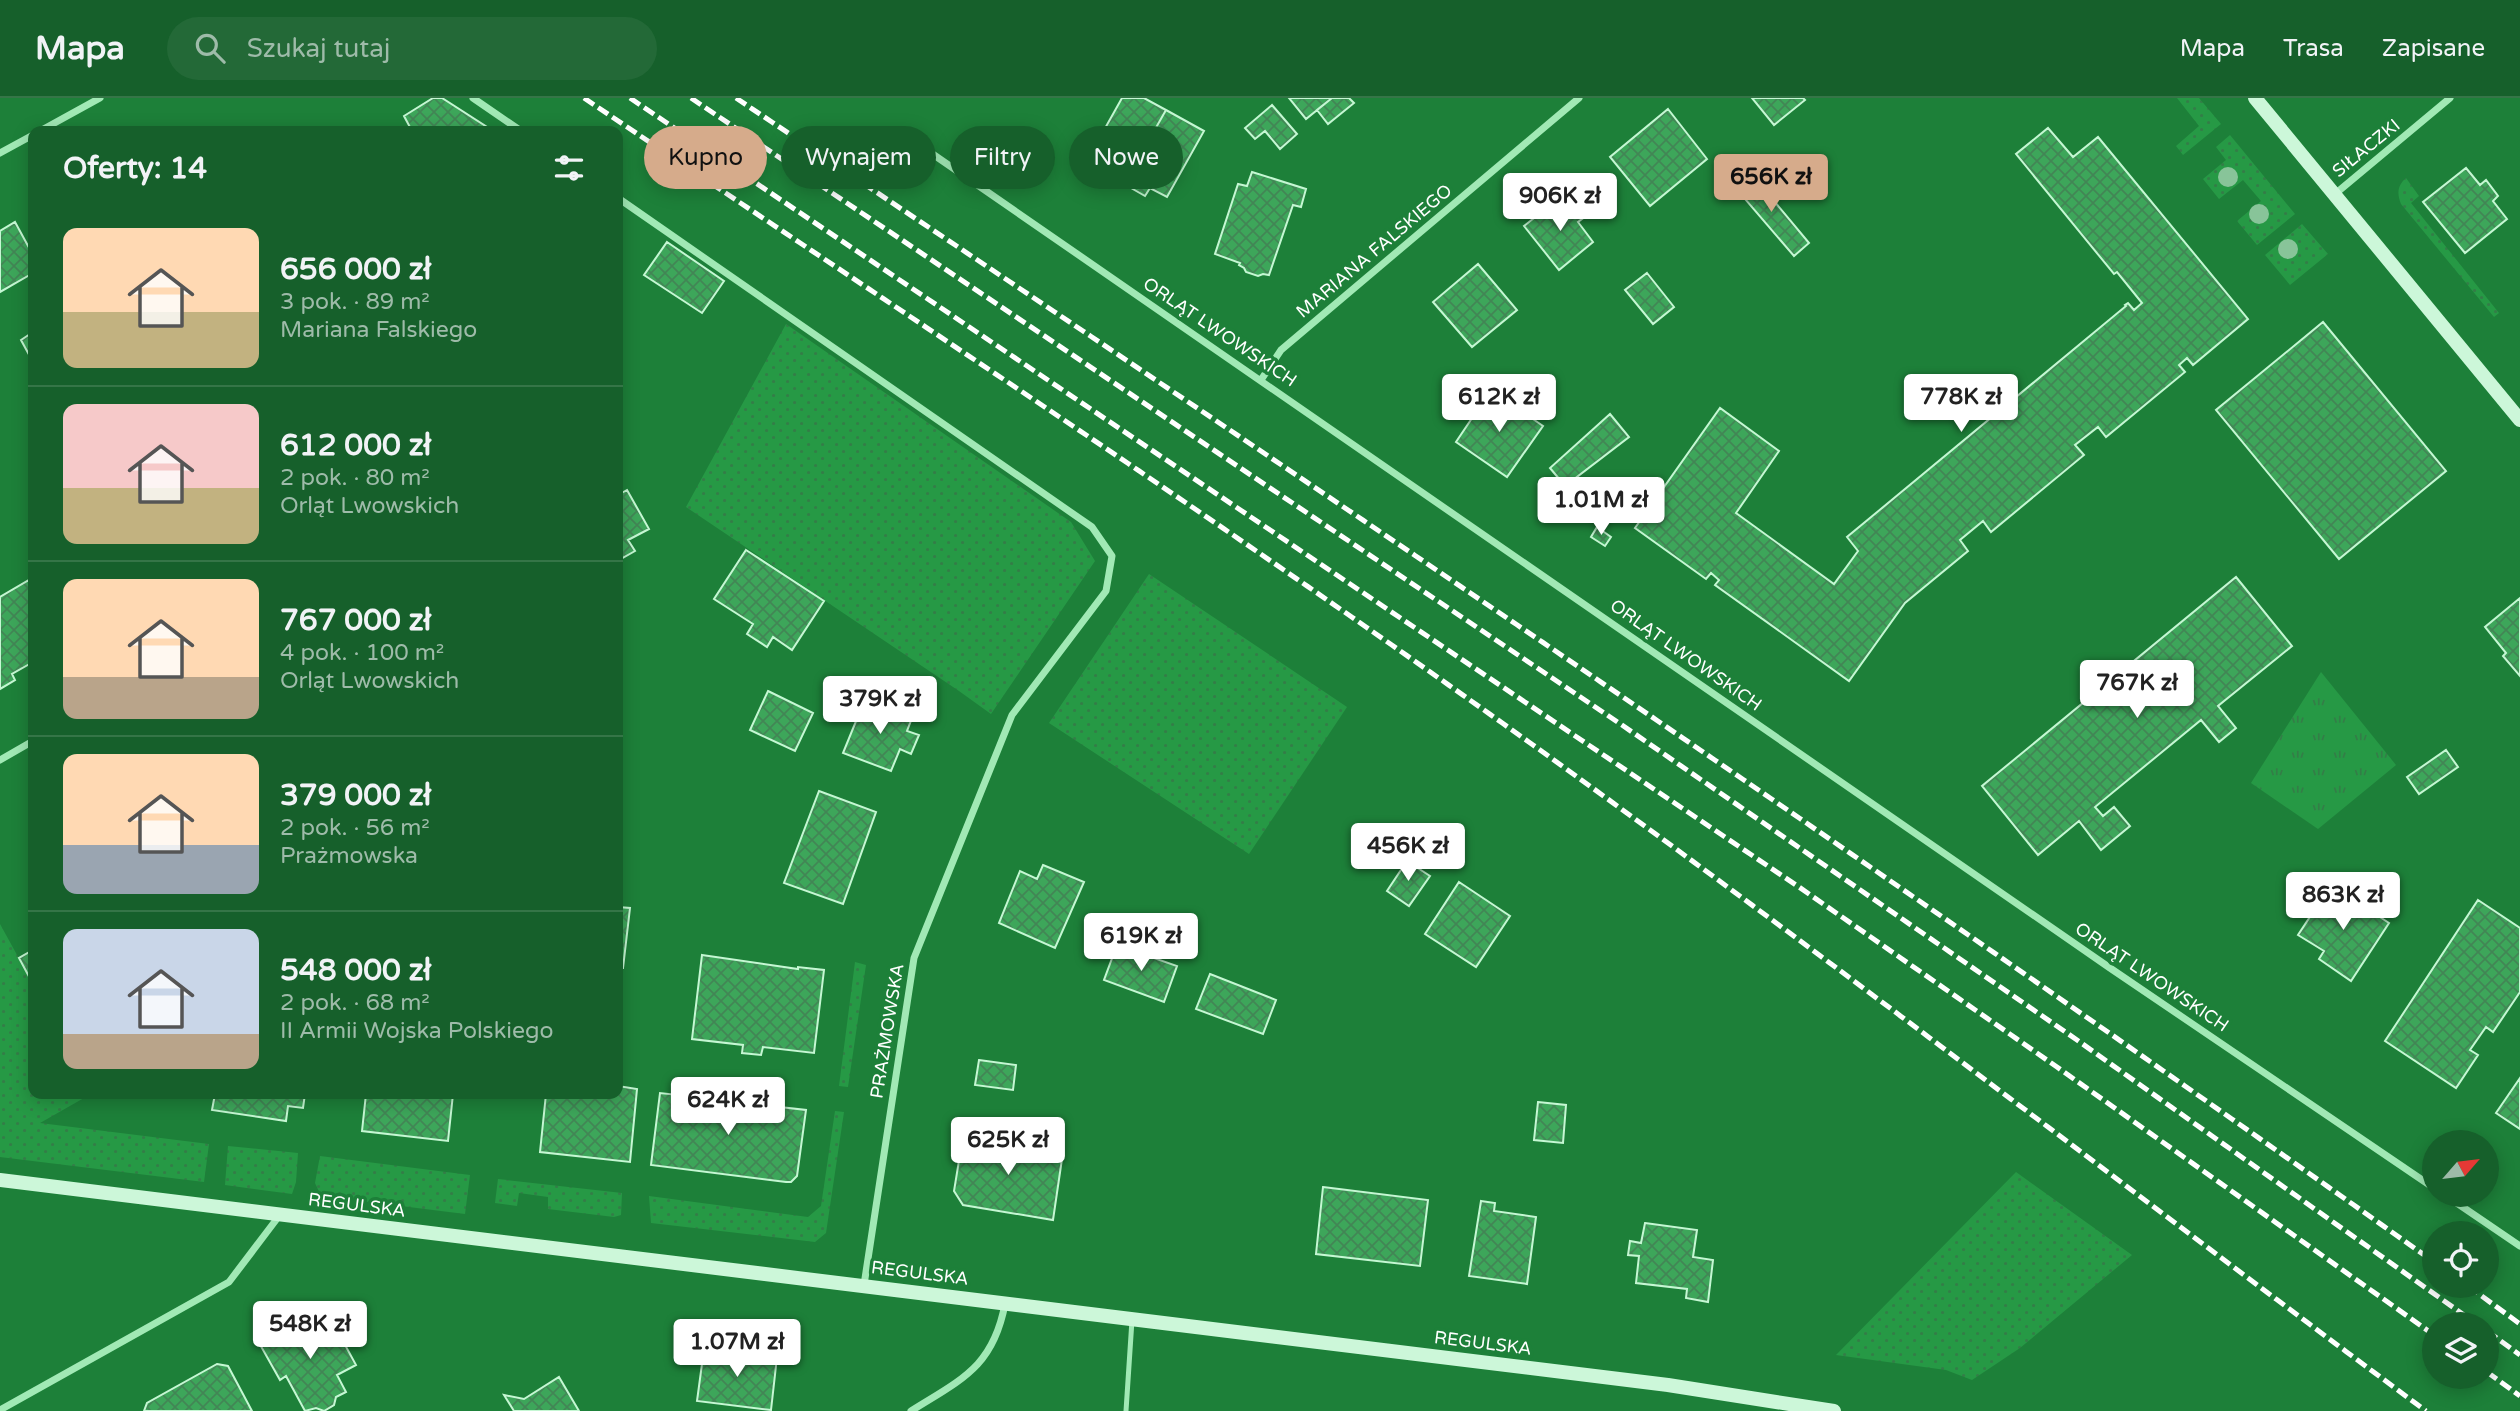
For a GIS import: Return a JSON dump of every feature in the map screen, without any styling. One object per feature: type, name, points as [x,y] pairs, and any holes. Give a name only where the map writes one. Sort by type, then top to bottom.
[{"type":"street","points":[[49,126],[100,98]]},
{"type":"street","points":[[473,98],[514,126]]},
{"type":"street","name":"MARIANA FALSKIEGO","points":[[1261,380],[1281,350],[1579,98]]},
{"type":"street","points":[[2255,98],[2520,420]]},
{"type":"street","name":"SIŁACZKI","points":[[2334,194],[2451,98]]},
{"type":"street","points":[[0,153],[28,138]]},
{"type":"street","name":"ORLĄT LWOWSKICH","points":[[936,156],[2422,1180]]},
{"type":"street","name":"PRAŻMOWSKA","points":[[623,201],[1092,527],[1112,556],[1106,591],[1012,715],[914,958],[864,1285]]},
{"type":"street","points":[[0,760],[28,744]]},
{"type":"street","name":"REGULSKA","points":[[0,1180],[1668,1385],[1835,1411]]},
{"type":"street","points":[[2464,1208],[2520,1246]]},
{"type":"street","points":[[0,1410],[229,1282],[280,1215]]},
{"type":"street","points":[[911,1411],[968,1375],[989,1352],[1000,1329],[1005,1304]]},
{"type":"lane","points":[[1126,1411],[1132,1319]]},
{"type":"green space","points":[[2177,98],[2199,98],[2221,124],[2183,155],[2176,146],[2199,126]]},
{"type":"green space","points":[[2230,135],[2295,214],[2257,245],[2237,221],[2261,201],[2243,180],[2219,199],[2203,179],[2226,160],[2216,147]]},
{"type":"green space","points":[[2406,178],[2419,196],[2411,203],[2499,313],[2494,317],[2401,204],[2399,190]]},
{"type":"green space","points":[[2302,224],[2328,254],[2290,285],[2265,255]]},
{"type":"green space","points":[[786,324],[1071,522],[1095,561],[991,714],[686,507]]},
{"type":"green space","points":[[1149,574],[1347,707],[1249,854],[1049,723]]},
{"type":"green space","points":[[2321,672],[2396,765],[2318,829],[2251,783]]},
{"type":"green space","points":[[0,924],[28,975],[28,1099],[82,1099],[40,1123],[209,1144],[204,1182],[0,1157]]},
{"type":"green space","points":[[855,962],[866,965],[848,1087],[839,1086]]},
{"type":"green space","points":[[835,1111],[844,1112],[826,1233],[815,1242],[651,1223],[649,1196],[808,1217],[821,1206]]},
{"type":"green space","points":[[228,1146],[298,1153],[296,1182],[292,1194],[225,1185]]},
{"type":"green space","points":[[320,1156],[470,1175],[465,1214],[321,1196],[315,1183]]},
{"type":"green space","points":[[2016,1172],[2132,1255],[2020,1348],[1972,1380],[1946,1370],[1836,1355]]},
{"type":"green space","points":[[498,1179],[622,1193],[621,1215],[614,1217],[548,1209],[548,1197],[519,1193],[517,1206],[495,1203]]},
{"type":"building","points":[[433,98],[442,98],[485,126],[409,126],[404,116]]},
{"type":"building","points":[[1122,98],[1144,98],[1166,110],[1157,126],[1106,126]]},
{"type":"building","points":[[1289,98],[1332,98],[1306,119]]},
{"type":"building","points":[[1332,98],[1349,98],[1354,103],[1328,124],[1317,110]]},
{"type":"building","points":[[1752,98],[1803,98],[1805,100],[1774,125]]},
{"type":"building","points":[[1272,105],[1297,134],[1280,149],[1265,131],[1255,139],[1245,128]]},
{"type":"building","points":[[1668,109],[1707,159],[1650,206],[1610,157]]},
{"type":"building","points":[[1166,110],[1204,131],[1183,168],[1183,126],[1157,126]]},
{"type":"building","points":[[2048,128],[2073,157],[2098,137],[2248,319],[2193,365],[2187,358],[2179,365],[2185,372],[2106,437],[2098,427],[2075,445],[2084,455],[1991,532],[1983,521],[1960,540],[1968,551],[1905,603],[1849,681],[1715,585],[1719,580],[1711,573],[1706,579],[1635,528],[1720,408],[1779,451],[1736,513],[1834,584],[1858,551],[1847,537],[2125,305],[2128,303],[2134,310],[2142,303],[2117,272],[2114,274],[2016,154]]},
{"type":"building","points":[[2466,168],[2480,185],[2486,180],[2498,196],[2493,201],[2507,219],[2465,253],[2423,202]]},
{"type":"building","points":[[1252,172],[1306,189],[1301,207],[1293,205],[1269,275],[1258,276],[1246,272],[1240,263],[1215,254],[1238,184],[1247,186]]},
{"type":"building","points":[[1750,172],[1809,243],[1794,256],[1733,185]]},
{"type":"building","points":[[1133,189],[1149,189],[1145,196]]},
{"type":"building","points":[[1152,189],[1171,189],[1167,197]]},
{"type":"building","points":[[1558,199],[1566,208],[1574,202],[1586,216],[1578,222],[1593,242],[1559,270],[1524,226]]},
{"type":"building","points":[[15,222],[28,246],[28,276],[0,292],[0,231]]},
{"type":"building","points":[[667,242],[724,281],[702,313],[644,275]]},
{"type":"building","points":[[1478,264],[1517,310],[1472,347],[1433,302]]},
{"type":"building","points":[[1647,273],[1674,307],[1653,324],[1625,290]]},
{"type":"building","points":[[2323,322],[2446,471],[2339,559],[2216,410]]},
{"type":"building","points":[[28,335],[28,353],[21,340]]},
{"type":"building","points":[[1491,390],[1543,426],[1507,477],[1456,442]]},
{"type":"building","points":[[1610,414],[1629,437],[1565,486],[1550,468]]},
{"type":"building","points":[[627,490],[649,529],[628,540],[635,551],[623,558],[623,492]]},
{"type":"building","points":[[1597,527],[1611,537],[1605,546],[1591,537]]},
{"type":"building","points":[[746,550],[824,601],[792,650],[773,637],[767,647],[747,634],[753,624],[714,599]]},
{"type":"building","points":[[2236,577],[2292,646],[2218,706],[2236,728],[2219,742],[2201,720],[2095,807],[2103,816],[2114,807],[2130,826],[2101,850],[2079,821],[2038,855],[1982,786]]},
{"type":"building","points":[[28,581],[28,665],[12,674],[15,680],[0,689],[0,597]]},
{"type":"building","points":[[2520,598],[2520,676],[2503,656],[2506,653],[2485,627]]},
{"type":"building","points":[[768,691],[813,713],[795,751],[750,730]]},
{"type":"building","points":[[865,699],[912,718],[907,731],[919,735],[911,754],[900,749],[891,771],[843,753]]},
{"type":"building","points":[[2446,750],[2458,767],[2419,794],[2407,777]]},
{"type":"building","points":[[819,791],[876,812],[843,904],[784,883]]},
{"type":"building","points":[[1407,861],[1430,876],[1409,906],[1387,891]]},
{"type":"building","points":[[1043,865],[1084,882],[1055,948],[999,923],[1020,871],[1037,879]]},
{"type":"building","points":[[1459,882],[1510,916],[1476,967],[1425,934]]},
{"type":"building","points":[[2331,885],[2389,923],[2351,981],[2319,959],[2324,951],[2298,935]]},
{"type":"building","points":[[2478,900],[2520,928],[2520,992],[2493,1032],[2486,1027],[2470,1050],[2478,1055],[2456,1088],[2385,1041]]},
{"type":"building","points":[[623,907],[630,908],[623,968]]},
{"type":"building","points":[[1117,945],[1177,966],[1164,1002],[1104,980]]},
{"type":"building","points":[[28,953],[28,975],[19,958]]},
{"type":"building","points":[[702,955],[798,969],[824,970],[814,1053],[763,1047],[761,1055],[742,1053],[743,1045],[692,1039]]},
{"type":"building","points":[[1210,974],[1276,1000],[1263,1034],[1196,1009]]},
{"type":"building","points":[[979,1060],[1016,1065],[1013,1090],[975,1085]]},
{"type":"building","points":[[2520,1078],[2520,1129],[2496,1113]]},
{"type":"building","points":[[623,1087],[637,1089],[630,1162],[540,1152],[545,1099],[623,1099]]},
{"type":"building","points":[[687,1088],[702,1090],[702,1098],[806,1110],[797,1176],[791,1182],[786,1182],[651,1165],[660,1093],[687,1096]]},
{"type":"building","points":[[214,1099],[304,1099],[303,1108],[288,1106],[286,1121],[212,1110]]},
{"type":"building","points":[[365,1099],[452,1099],[448,1141],[362,1131]]},
{"type":"building","points":[[1538,1102],[1566,1105],[1563,1143],[1534,1140]]},
{"type":"building","points":[[963,1136],[1063,1152],[1053,1220],[963,1205],[954,1191]]},
{"type":"building","points":[[1323,1187],[1428,1200],[1420,1266],[1316,1254]]},
{"type":"building","points":[[1481,1201],[1495,1203],[1494,1211],[1536,1217],[1527,1284],[1469,1276]]},
{"type":"building","points":[[1645,1223],[1697,1230],[1693,1257],[1713,1260],[1708,1302],[1686,1298],[1687,1289],[1636,1283],[1639,1256],[1628,1255],[1630,1241],[1641,1243]]},
{"type":"building","points":[[326,1310],[356,1365],[337,1375],[346,1392],[336,1397],[334,1405],[324,1411],[316,1408],[305,1411],[286,1376],[280,1380],[258,1341],[282,1328],[285,1333]]},
{"type":"building","points":[[704,1349],[777,1357],[771,1410],[697,1401]]},
{"type":"building","points":[[217,1364],[228,1366],[252,1411],[144,1411],[147,1403]]},
{"type":"building","points":[[559,1377],[579,1411],[514,1411],[504,1395],[524,1399]]},
{"type":"railway","points":[[584,98],[1180,499],[1533,745],[1758,910],[2426,1411]]},
{"type":"railway","points":[[630,98],[1799,887],[2422,1326]]},
{"type":"railway","points":[[691,98],[1622,725],[2077,1040],[2460,1312]]},
{"type":"railway","points":[[736,98],[1589,674],[2013,966],[2422,1253]]},
{"type":"railway","points":[[2484,1298],[2520,1324]]},
{"type":"railway","points":[[2499,1340],[2520,1355]]},
{"type":"railway","points":[[2499,1381],[2520,1396]]}]
